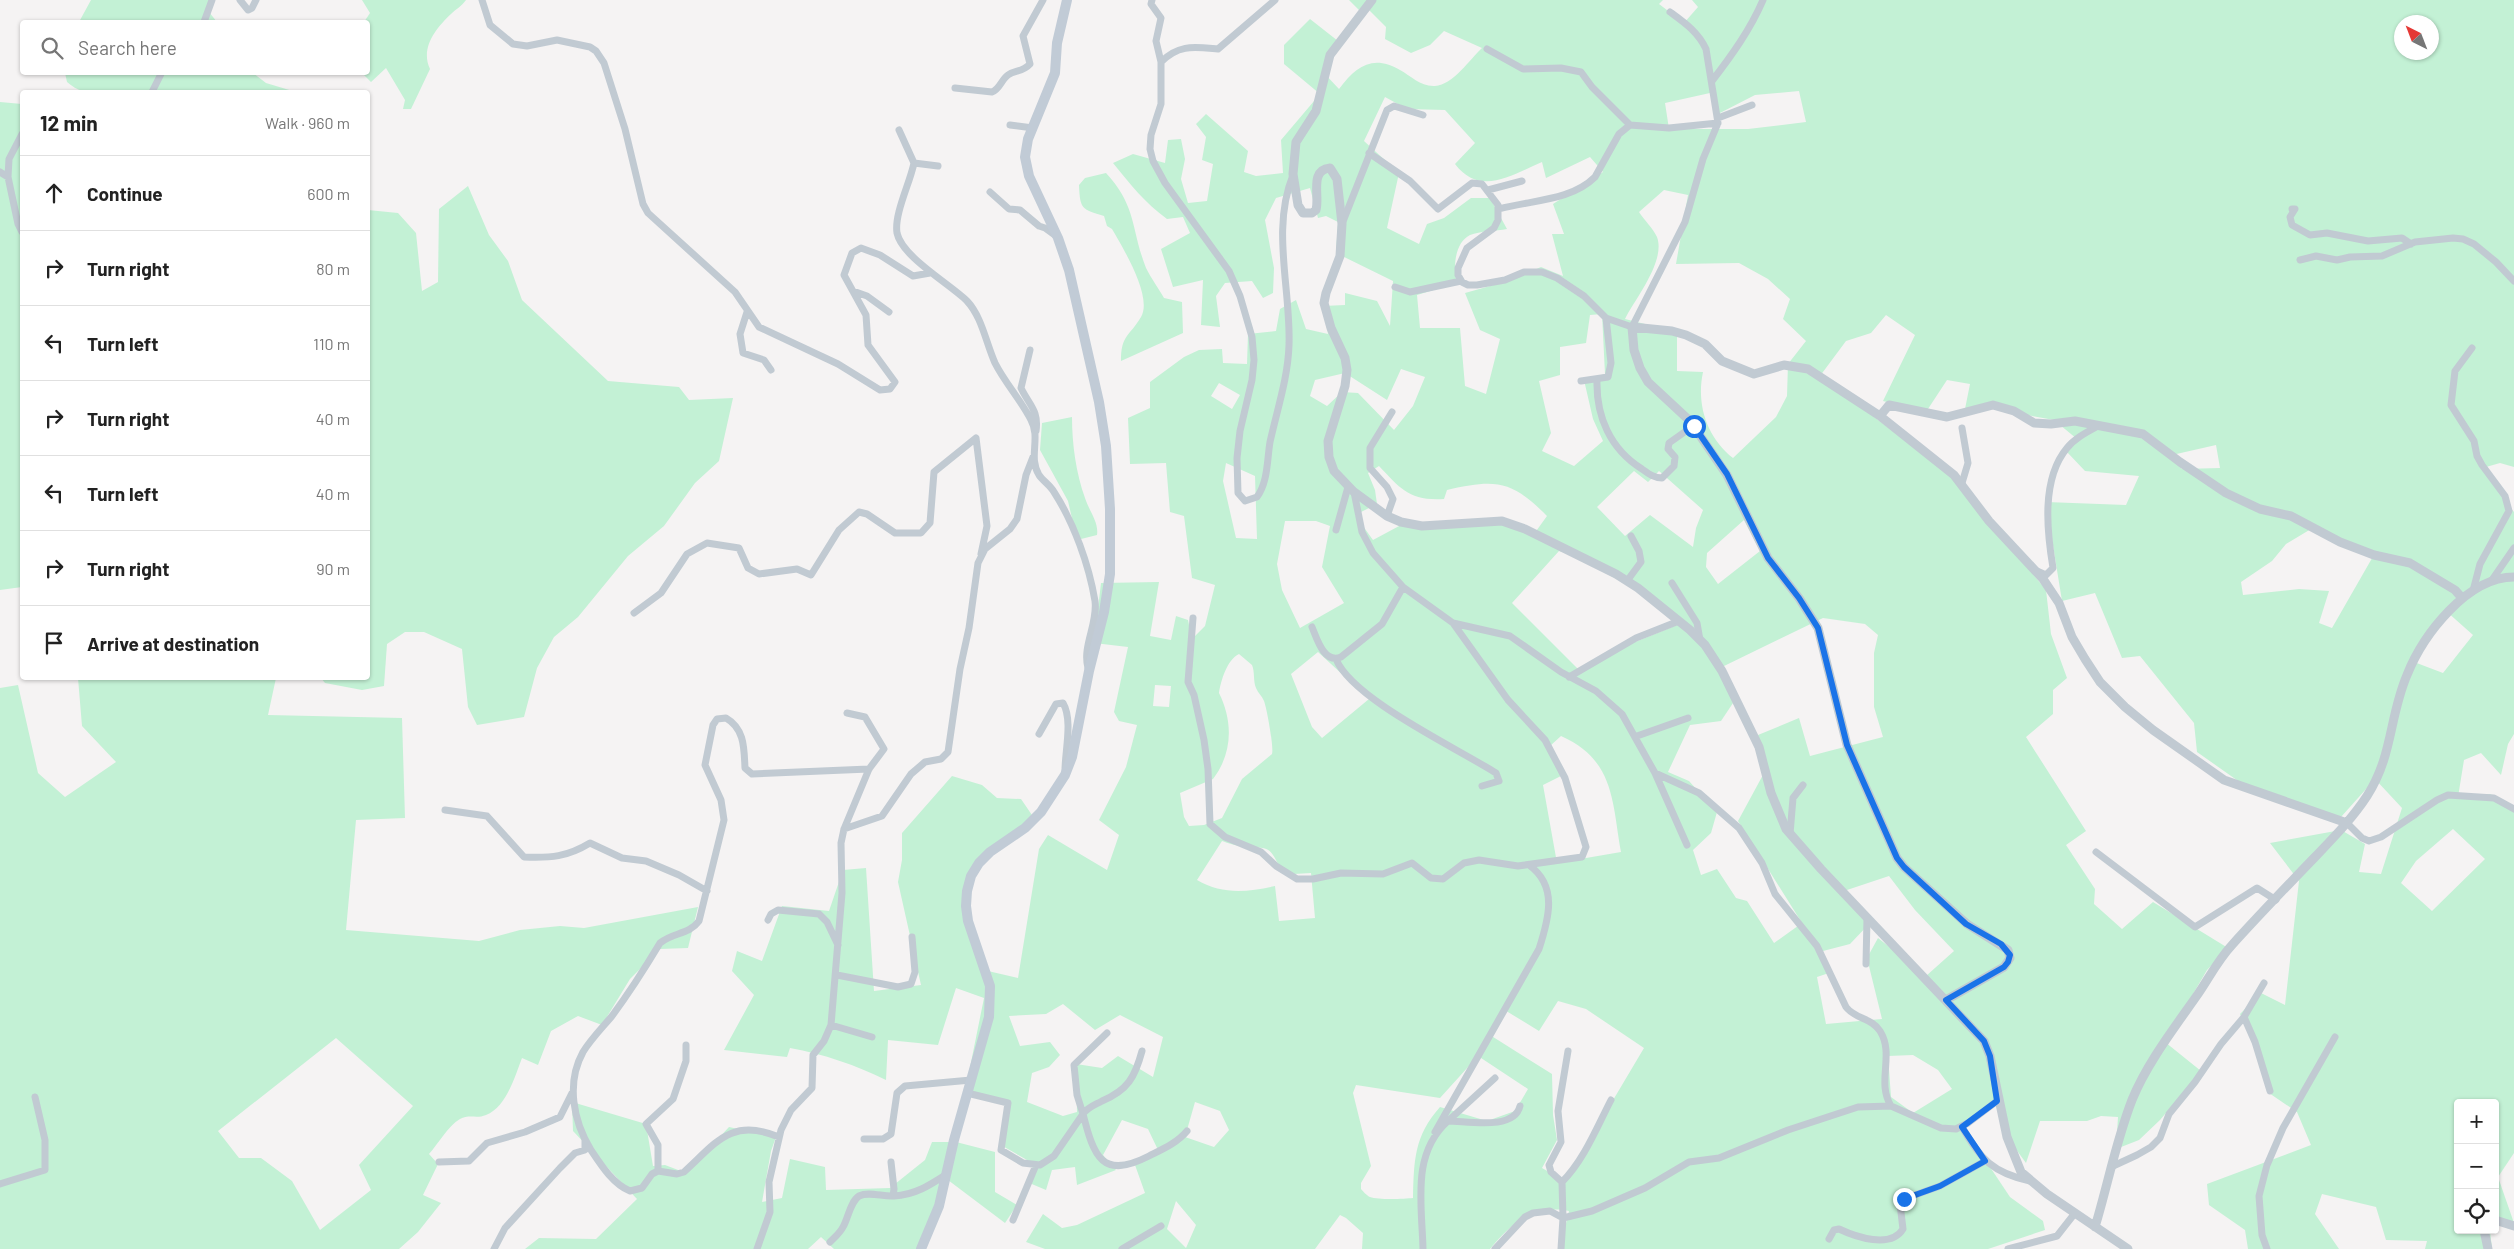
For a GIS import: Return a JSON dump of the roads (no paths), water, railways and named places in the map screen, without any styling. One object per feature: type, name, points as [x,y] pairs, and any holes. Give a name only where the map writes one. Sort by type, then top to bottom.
[{"type":"main road","points":[[921,1249],[934,1220],[989,1017],[991,1001],[986,971],[968,921],[966,906],[971,876],[979,863],[990,852],[1025,828],[1040,812],[1065,775],[1072,757],[1089,671],[1104,612],[1110,574],[1110,509],[1106,446],[1099,402],[1074,289],[1058,238],[1026,167],[1026,147],[1055,72],[1057,43],[1067,0]]},
{"type":"street","points":[[205,20],[212,0]]},
{"type":"street","points":[[240,0],[242,5],[250,10],[256,0]]},
{"type":"street","points":[[482,0],[490,25],[513,44],[526,46],[557,40],[590,47],[596,51],[604,63],[625,129],[639,191],[648,213],[735,292],[759,327],[765,331],[838,364],[880,390],[890,389],[894,382],[868,345],[866,315],[845,278],[845,271],[852,253],[861,248],[880,255],[912,276],[930,273]]},
{"type":"street","points":[[954,88],[992,92],[997,90],[1007,76],[1027,67],[1030,64],[1023,36],[1043,0]]},
{"type":"street","points":[[1152,0],[1151,4],[1161,18],[1156,41],[1161,62],[1161,104],[1151,135],[1153,161],[1165,183],[1229,272],[1240,296],[1252,337],[1254,360],[1252,380],[1240,431],[1237,458],[1238,493],[1245,501],[1257,497],[1263,485],[1271,438],[1288,365],[1289,343],[1283,217],[1288,186],[1294,174]]},
{"type":"street","points":[[1161,62],[1175,50],[1187,46],[1218,49],[1275,0]]},
{"type":"street","points":[[1372,0],[1330,55],[1316,111],[1296,142],[1294,174],[1300,210],[1307,215],[1316,210],[1318,175],[1326,168],[1333,170],[1337,179],[1342,224],[1340,256],[1324,303],[1331,328],[1345,358],[1347,370],[1345,386],[1330,432],[1329,458],[1334,471],[1351,490],[1387,516],[1401,522],[1422,526],[1494,521],[1525,528],[1627,581],[1679,621],[1700,640],[1716,659],[1759,747],[1771,793],[1790,834],[1984,1041],[1990,1056],[1997,1101],[2014,1158],[2021,1172],[2030,1181],[2128,1249]]},
{"type":"street","points":[[1712,81],[1753,24],[1763,0]]},
{"type":"street","points":[[1670,12],[1691,28],[1701,39],[1706,49],[1718,121],[1703,159],[1685,222],[1671,253],[1647,293],[1632,327],[1634,350],[1640,368],[1648,382],[1678,408],[1694,426],[1727,474],[1768,558],[1799,598],[1818,628],[1826,669],[1849,751],[1897,858],[1904,867],[1966,924],[2001,944],[2009,952],[2010,958],[2004,967],[1946,1000]]},
{"type":"street","points":[[1487,49],[1523,70],[1561,68],[1581,72],[1592,88],[1630,125],[1669,128],[1718,121],[1752,105]]},
{"type":"street","points":[[153,90],[160,75]]},
{"type":"street","points":[[1342,224],[1384,115],[1390,106],[1422,115]]},
{"type":"street","points":[[1010,125],[1033,128]]},
{"type":"street","points":[[1499,209],[1567,195],[1590,182],[1596,177],[1619,134],[1630,125]]},
{"type":"street","points":[[899,130],[914,163],[899,215],[898,234],[903,244],[930,273],[962,296],[974,311],[995,362],[1036,431]]},
{"type":"street","points":[[20,138],[10,159],[8,177],[20,228]]},
{"type":"street","points":[[1370,153],[1410,181],[1438,209],[1472,183],[1482,184],[1488,190],[1499,209],[1498,220],[1494,228],[1467,248],[1458,268],[1461,280],[1468,285],[1505,280],[1524,272],[1542,272],[1557,278],[1584,296],[1606,318],[1632,327],[1672,331],[1686,335],[1705,344],[1722,360],[1754,374],[1784,365],[1808,369],[1880,416],[1918,448],[1942,464],[1962,483],[1989,521],[2036,571],[2059,603],[2072,637],[2100,682],[2146,725],[2224,780],[2347,823],[2362,838],[2369,841],[2381,837],[2437,800],[2448,795],[2494,798],[2514,809]]},
{"type":"street","points":[[914,163],[938,166]]},
{"type":"street","points":[[0,172],[8,177]]},
{"type":"street","points":[[1488,190],[1522,181]]},
{"type":"street","points":[[990,192],[1009,209],[1020,210],[1039,226],[1045,228],[1058,238]]},
{"type":"street","points":[[2292,209],[2295,209],[2290,217],[2292,225],[2310,235],[2327,233],[2368,241],[2402,238],[2410,244]]},
{"type":"street","points":[[2300,260],[2316,256],[2337,260],[2350,256],[2382,256],[2410,244],[2429,240],[2463,239],[2474,244],[2496,262],[2514,281]]},
{"type":"street","points":[[1395,287],[1410,292],[1461,280]]},
{"type":"street","points":[[853,291],[867,296],[889,312]]},
{"type":"street","points":[[748,312],[740,334],[743,353],[764,360],[771,370]]},
{"type":"street","points":[[1582,381],[1608,377],[1611,363],[1606,318]]},
{"type":"street","points":[[2472,348],[2455,371],[2451,405],[2474,441],[2476,456],[2504,496],[2509,511],[2507,518],[2480,564],[2473,590]]},
{"type":"street","points":[[981,554],[1010,529],[1017,519],[1026,476],[1033,457],[1038,419],[1022,388],[1030,350]]},
{"type":"street","points":[[1597,380],[1596,399],[1609,436],[1628,460],[1655,478],[1662,478],[1674,466],[1675,457],[1668,449],[1669,443],[1694,426]]},
{"type":"street","points":[[1880,416],[1889,404],[1947,416],[1993,405],[2014,411],[2034,423],[2051,424],[2075,421],[2143,434],[2226,493],[2260,509],[2291,516],[2340,542],[2374,555],[2410,563],[2456,590],[2462,598]]},
{"type":"street","points":[[1387,516],[1393,499],[1387,486],[1370,468],[1370,448],[1392,412]]},
{"type":"street","points":[[2036,571],[2046,575],[2053,568],[2048,547],[2047,503],[2059,458],[2082,435],[2098,426]]},
{"type":"street","points":[[1962,428],[1968,463],[1962,483]]},
{"type":"street","points":[[634,613],[661,593],[687,554],[706,543],[739,548],[748,568],[759,574],[797,569],[811,575],[839,530],[859,512],[867,514],[895,534],[921,533],[930,523],[934,472],[976,438],[980,489],[987,526],[978,563],[948,752],[941,759],[924,762],[911,774],[882,816],[844,829]]},
{"type":"street","points":[[1033,457],[1039,475],[1055,493],[1072,526],[1087,569],[1095,602],[1095,614],[1086,656],[1089,671]]},
{"type":"street","points":[[1336,530],[1351,490]]},
{"type":"street","points":[[1351,490],[1362,532],[1373,553],[1403,587],[1453,623],[1472,629],[1510,636],[1569,677],[1608,700],[1622,714],[1637,736],[1656,773],[1686,845]]},
{"type":"street","points":[[1627,581],[1642,562],[1631,536]]},
{"type":"street","points":[[2492,580],[2514,548]]},
{"type":"street","points":[[2095,1227],[2111,1167],[2133,1098],[2167,1036],[2232,945],[2347,823],[2379,778],[2388,754],[2400,695],[2414,661],[2435,630],[2462,598],[2473,590],[2492,580],[2514,577]]},
{"type":"street","points":[[1672,583],[1697,623],[1700,640]]},
{"type":"street","points":[[1336,659],[1382,624],[1403,587]]},
{"type":"street","points":[[1193,618],[1188,682],[1194,695],[1204,740],[1208,769],[1210,824],[1225,837],[1260,852],[1276,866],[1297,879],[1313,879],[1340,873],[1383,874],[1408,863],[1416,864],[1431,878],[1437,879],[1450,875],[1464,863],[1479,860],[1529,865],[1582,857],[1586,847],[1581,827],[1565,778],[1545,740],[1508,700],[1453,623]]},
{"type":"street","points":[[1569,677],[1636,638],[1679,621]]},
{"type":"street","points":[[1312,627],[1324,651],[1329,657],[1336,659]]},
{"type":"street","points":[[1336,659],[1341,671],[1396,716],[1496,773],[1499,781],[1482,786]]},
{"type":"street","points":[[1039,734],[1056,704],[1062,703],[1065,707],[1067,728],[1065,775]]},
{"type":"street","points":[[757,1249],[770,1212],[769,1182],[779,1137],[789,1113],[812,1088],[813,1055],[824,1041],[831,1025],[842,893],[841,849],[844,829],[869,769],[883,752],[883,745],[865,717],[847,713]]},
{"type":"street","points":[[686,1045],[686,1061],[673,1099],[646,1124],[658,1145],[658,1171],[638,1190],[624,1188],[616,1182],[602,1165],[586,1140],[575,1111],[574,1090],[578,1067],[585,1049],[613,1014],[660,943],[671,935],[694,928],[699,921],[724,820],[721,800],[705,765],[713,725],[717,719],[726,718],[737,729],[744,745],[745,768],[752,774],[869,769]]},
{"type":"street","points":[[1637,736],[1688,718]]},
{"type":"street","points":[[1656,773],[1699,793],[1739,828],[1762,863],[1775,894],[1817,946],[1846,1008],[1850,1013],[1877,1026],[1882,1035],[1886,1052],[1884,1090],[1891,1106]]},
{"type":"street","points":[[1790,834],[1794,798],[1803,785]]},
{"type":"street","points":[[445,810],[487,816],[524,858],[573,854],[590,843],[622,858],[646,861],[679,875],[707,891]]},
{"type":"street","points":[[2096,852],[2195,927],[2257,888],[2276,900]]},
{"type":"street","points":[[1423,1249],[1422,1164],[1435,1132],[1539,949],[1546,930],[1548,911],[1547,888],[1542,876],[1529,865]]},
{"type":"street","points":[[768,920],[771,914],[778,910],[819,914],[827,922],[838,945]]},
{"type":"street","points":[[1866,964],[1867,918]]},
{"type":"street","points":[[836,975],[898,987],[911,984],[915,972],[912,937]]},
{"type":"street","points":[[2111,1167],[2142,1153],[2160,1138],[2169,1114],[2192,1086],[2221,1044],[2244,1017],[2264,983]]},
{"type":"street","points":[[2244,1017],[2255,1042],[2270,1091]]},
{"type":"street","points":[[831,1025],[872,1038]]},
{"type":"street","points":[[1107,1033],[1074,1065],[1076,1095],[1096,1152],[1109,1165],[1118,1168],[1130,1165],[1175,1143],[1187,1130]]},
{"type":"street","points":[[2266,1249],[2262,1236],[2259,1196],[2267,1165],[2283,1128],[2335,1037]]},
{"type":"street","points":[[967,1093],[1008,1103],[1001,1150],[1023,1162],[1036,1165],[1048,1161],[1054,1156],[1083,1114],[1093,1105],[1111,1097],[1134,1078],[1142,1051]]},
{"type":"street","points":[[1561,1249],[1563,1218],[1562,1182],[1551,1172],[1549,1165],[1560,1142],[1559,1092],[1568,1051]]},
{"type":"street","points":[[1435,1132],[1495,1078]]},
{"type":"street","points":[[864,1139],[883,1139],[891,1134],[897,1093],[905,1086],[971,1080]]},
{"type":"street","points":[[439,1162],[469,1161],[487,1143],[525,1132],[560,1117],[574,1090]]},
{"type":"street","points":[[0,1184],[45,1170],[45,1140],[35,1097]]},
{"type":"street","points":[[1562,1182],[1571,1173],[1611,1100]]},
{"type":"street","points":[[1495,1249],[1525,1217],[1533,1213],[1550,1211],[1563,1218],[1598,1209],[1637,1192],[1689,1162],[1719,1158],[1788,1130],[1858,1107],[1891,1106],[1941,1128],[1956,1129],[1962,1127],[1997,1101]]},
{"type":"street","points":[[1448,1121],[1500,1122],[1515,1116],[1520,1106]]},
{"type":"street","points":[[1962,1127],[1985,1161],[1997,1171],[2030,1181]]},
{"type":"street","points":[[658,1171],[677,1174],[684,1172],[734,1131],[752,1130],[779,1137]]},
{"type":"street","points":[[494,1249],[505,1228],[560,1168],[575,1153],[585,1150],[586,1140]]},
{"type":"street","points":[[1830,1239],[1834,1230],[1839,1228],[1873,1242],[1894,1238],[1903,1229],[1900,1204],[1904,1199],[1940,1186],[1985,1161]]},
{"type":"street","points":[[891,1162],[893,1196]]},
{"type":"street","points":[[1013,1220],[1036,1165]]},
{"type":"street","points":[[830,1242],[843,1229],[858,1196],[868,1194],[893,1196],[925,1188],[947,1174]]},
{"type":"street","points":[[2008,1249],[2057,1236],[2075,1213]]},
{"type":"street","points":[[2499,1221],[2514,1226]]},
{"type":"street","points":[[1122,1249],[1160,1226]]},
{"type":"street","points":[[2485,1234],[2488,1249]]}]
